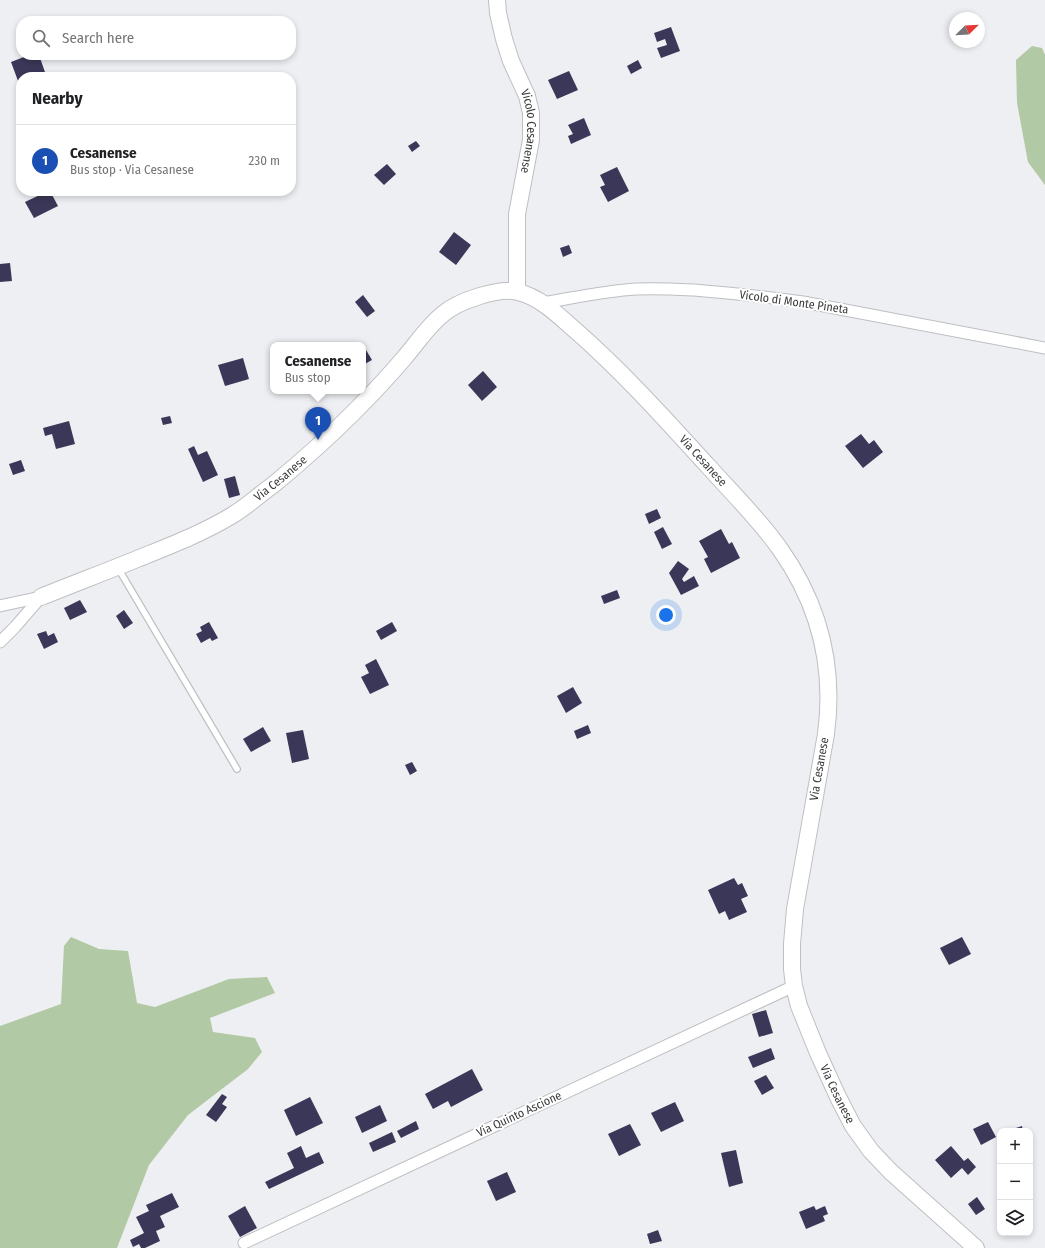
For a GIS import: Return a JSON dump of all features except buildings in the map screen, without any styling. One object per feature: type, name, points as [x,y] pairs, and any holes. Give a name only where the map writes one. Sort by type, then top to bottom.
[{"type":"street","name":"Vicolo Cesanense","points":[[497,0],[500,24],[504,39],[527,96],[532,119],[531,140],[517,214],[517,292]]},
{"type":"street","name":"Vicolo di Monte Pineta","points":[[542,304],[609,292],[636,289],[665,289],[765,296],[1045,348]]},
{"type":"street","name":"Via Cesanese","points":[[0,642],[41,597],[189,538],[233,514],[254,500],[295,467],[351,415],[396,368],[444,312],[454,306],[474,298],[501,292],[517,292],[529,296],[542,304],[585,339],[628,380],[778,545],[800,582],[817,620],[822,636],[826,660],[828,713],[826,734],[795,909],[792,958],[794,986],[801,1011],[824,1067],[846,1113],[862,1140],[891,1172],[976,1248]]},
{"type":"street","points":[[0,606],[41,597]]},
{"type":"street","name":"Via Quinto Ascione","points":[[244,1243],[794,986]]},
{"type":"lane","points":[[118,566],[238,769]]},
{"type":"green space","points":[[1032,46],[1042,48],[1045,55],[1045,185],[1028,162],[1017,103],[1016,60]]},
{"type":"green space","points":[[71,937],[99,949],[128,951],[137,1003],[155,1007],[229,979],[267,977],[275,993],[210,1018],[213,1032],[255,1038],[262,1052],[248,1069],[188,1115],[149,1165],[117,1248],[0,1248],[0,1026],[61,1004],[64,946]]},
{"type":"place","name":"Cesanense","points":[[318,440]]}]
